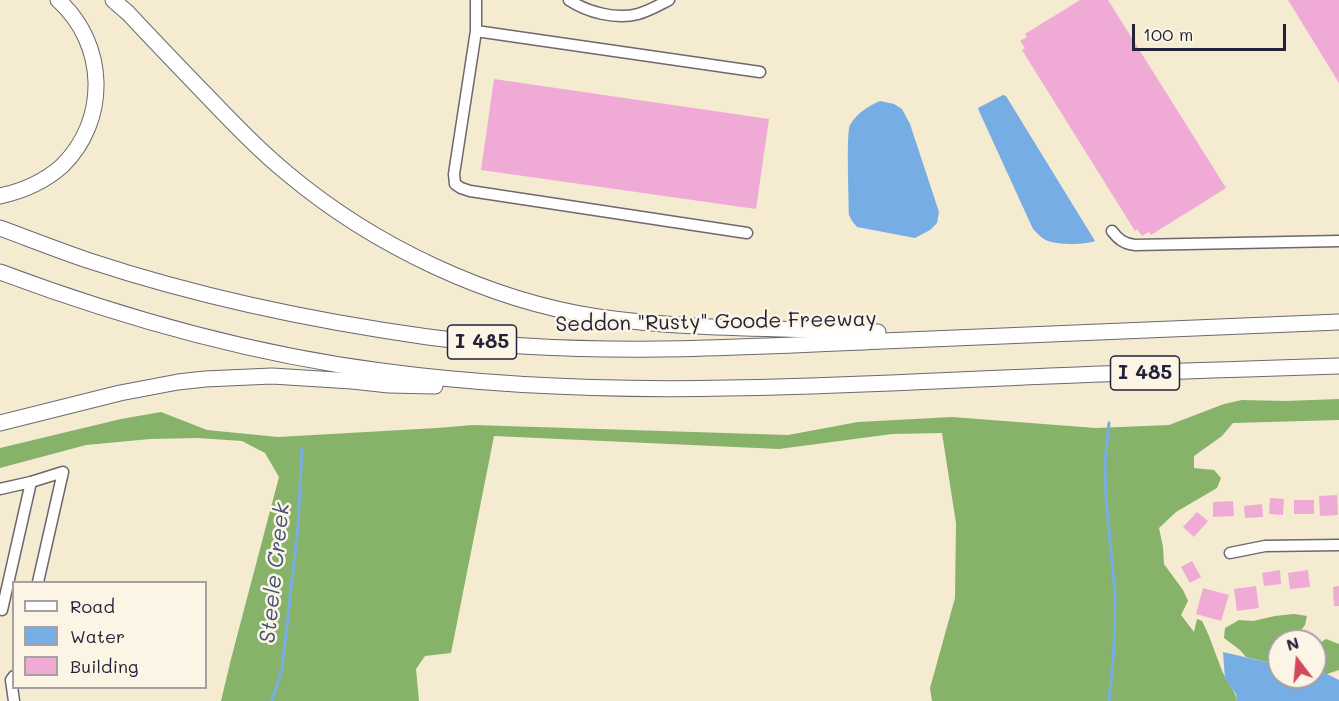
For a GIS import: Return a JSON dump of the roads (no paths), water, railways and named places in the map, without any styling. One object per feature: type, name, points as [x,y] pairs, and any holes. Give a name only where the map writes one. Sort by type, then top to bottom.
[{"type":"highway","points":[[0,196],[27,189],[62,166],[79,144],[91,120],[96,93],[95,63],[81,27],[58,0]]},
{"type":"highway","points":[[113,0],[254,145],[288,175],[360,226],[401,250],[443,271],[486,288],[562,309],[655,323],[977,336]]},
{"type":"highway","name":"Seddon \"Rusty\" Goode Freeway","points":[[0,228],[90,261],[190,290],[265,308],[344,324],[430,337],[526,346],[616,350],[722,348],[1339,322]]},
{"type":"highway","name":"I 485","points":[[0,272],[108,309],[192,333],[318,361],[379,371],[476,382],[640,389],[792,387],[1339,366]]},
{"type":"highway","points":[[0,423],[138,389],[178,382],[233,377],[314,378],[389,385],[584,388]]},
{"type":"street","points":[[476,0],[476,31],[454,174],[455,184],[470,191],[747,233]]},
{"type":"street","points":[[569,0],[594,11],[629,16],[669,0]]},
{"type":"street","points":[[476,31],[760,72]]},
{"type":"street","points":[[1112,231],[1124,242],[1135,244],[1339,241]]},
{"type":"street","points":[[0,489],[63,472],[38,581]]},
{"type":"street","points":[[2,610],[32,482]]},
{"type":"street","points":[[1230,553],[1265,546],[1339,545]]},
{"type":"street","points":[[8,678],[14,701]]},
{"type":"water","points":[[1003,95],[1006,96],[1095,241],[1079,244],[1053,242],[1044,239],[1033,229],[978,108]]},
{"type":"water","points":[[880,101],[894,104],[902,109],[910,124],[939,212],[937,223],[930,230],[915,238],[857,227],[849,215],[850,125],[863,110]]},
{"type":"water","points":[[1223,652],[1267,662],[1267,689],[1327,689],[1327,674],[1339,680],[1339,701],[1237,701],[1236,694],[1225,679]]},
{"type":"waterway","points":[[1109,423],[1105,462],[1106,499],[1115,593],[1114,649],[1109,701]]},
{"type":"waterway","name":"Steele Creek","points":[[272,701],[282,669],[298,527],[302,448]]}]
